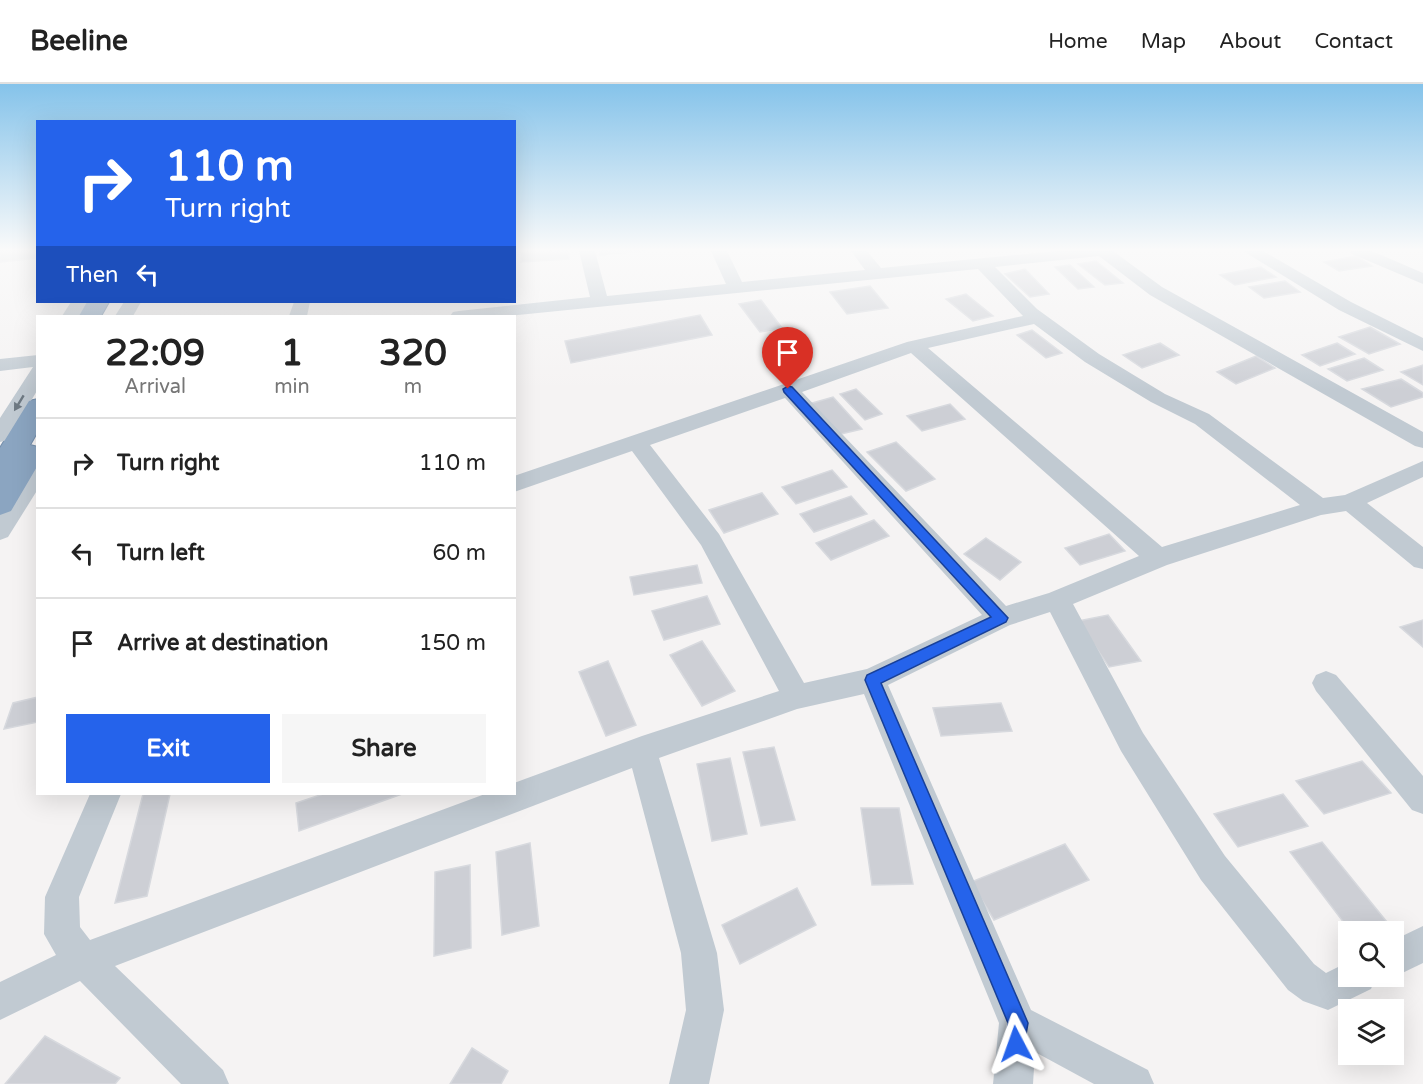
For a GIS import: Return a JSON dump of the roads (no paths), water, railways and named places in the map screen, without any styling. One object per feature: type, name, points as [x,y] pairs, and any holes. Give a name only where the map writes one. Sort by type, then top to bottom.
[{"type":"highway","points":[[0,504],[36,412]]},
{"type":"street","points":[[468,315],[632,298]]},
{"type":"street","points":[[1023,298],[1037,318],[1092,358],[1158,398],[1202,419],[1319,507]]},
{"type":"street","points":[[1168,298],[1423,441]]},
{"type":"street","points":[[1331,298],[1423,345]]},
{"type":"street","points":[[516,483],[915,346],[1037,318]]},
{"type":"street","points":[[915,346],[1158,558]]},
{"type":"street","points":[[0,365],[36,361]]},
{"type":"street","points":[[0,531],[36,380]]},
{"type":"street","points":[[788,389],[1001,618]]},
{"type":"street","points":[[638,443],[710,540],[797,697]]},
{"type":"street","points":[[0,1001],[84,960],[220,907],[642,750],[797,697],[872,680],[1001,618],[1057,600],[1158,558],[1319,507],[1350,502],[1423,468]]},
{"type":"street","points":[[1350,502],[1423,560]]},
{"type":"street","points":[[1057,600],[1132,742],[1213,868],[1301,977],[1316,988],[1328,992],[1338,987]]},
{"type":"street","points":[[872,680],[1018,1023],[1013,1084]]},
{"type":"street","points":[[1326,683],[1423,799]]},
{"type":"street","points":[[642,750],[699,953],[705,1010],[689,1084]]},
{"type":"street","points":[[105,795],[62,897],[62,934],[84,960],[209,1084]]},
{"type":"street","points":[[1404,954],[1423,944]]},
{"type":"street","points":[[1018,1023],[1134,1084]]}]
